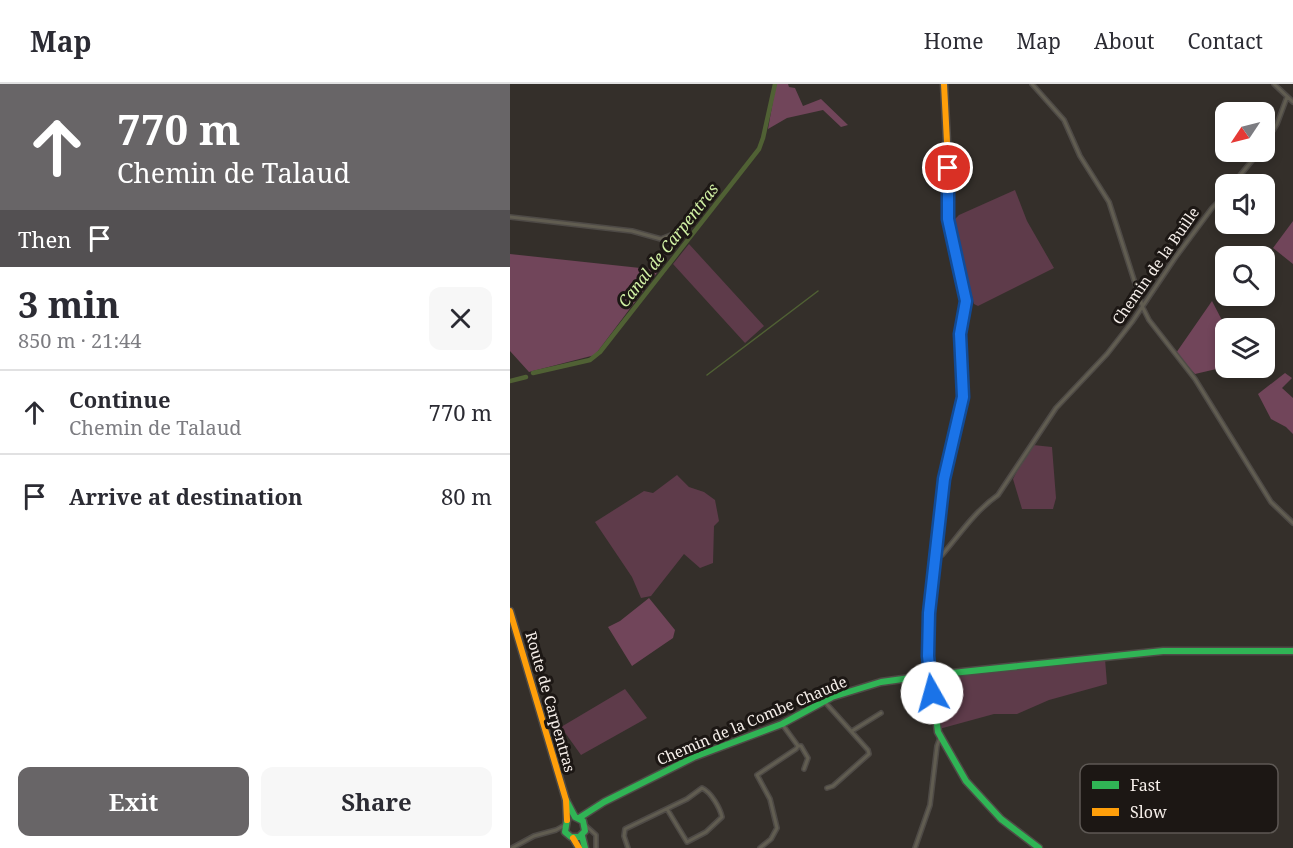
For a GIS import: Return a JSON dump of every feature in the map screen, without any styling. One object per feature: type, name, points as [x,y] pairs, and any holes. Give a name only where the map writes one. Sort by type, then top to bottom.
[{"type":"street","points":[[944,84],[949,181],[948,219],[966,295],[960,334],[963,397],[944,479],[928,640],[932,675],[940,738],[971,787],[1006,824],[1039,848]]},
{"type":"street","points":[[1032,84],[1064,120],[1080,156],[1109,202],[1143,308],[1149,320],[1195,379],[1271,502],[1293,523]]},
{"type":"street","points":[[1275,84],[1293,102]]},
{"type":"street","points":[[1275,127],[1287,97]]},
{"type":"street","points":[[1241,174],[1251,162]]},
{"type":"street","name":"Chemin de la Buille","points":[[936,555],[942,555],[984,504],[998,495],[1056,408],[1107,354],[1143,308],[1175,258],[1215,205]]},
{"type":"street","points":[[510,217],[632,231],[661,239],[681,231]]},
{"type":"street","name":"Route de Carpentras","points":[[510,611],[572,820],[566,834]]},
{"type":"street","name":"Chemin de la Combe Chaude","points":[[572,820],[590,813],[604,802],[694,757],[782,724],[825,701],[864,686],[932,675],[1163,651],[1293,651]]},
{"type":"street","points":[[825,701],[869,754],[833,786],[827,788]]},
{"type":"street","points":[[851,732],[880,713]]},
{"type":"street","points":[[782,724],[808,758],[804,769]]},
{"type":"street","points":[[915,848],[930,806],[937,746],[940,738]]},
{"type":"street","points":[[760,848],[775,834],[777,828],[770,799],[757,775],[798,746]]},
{"type":"street","points":[[628,848],[624,836],[625,829],[687,799],[702,788],[711,796],[722,817],[706,832],[687,842],[667,809]]},
{"type":"street","points":[[585,848],[583,834],[590,813]]},
{"type":"street","points":[[512,848],[534,836],[556,830],[572,820],[585,824],[592,831],[597,838],[596,848]]},
{"type":"street","points":[[556,830],[573,838],[579,848]]},
{"type":"street","points":[[573,838],[592,831]]},
{"type":"shaded area","points":[[776,84],[788,84],[789,87],[795,88],[803,106],[821,99],[848,125],[841,127],[823,110],[787,118],[768,129]]},
{"type":"shaded area","points":[[1015,190],[1027,221],[1054,268],[978,306],[974,304],[953,221],[959,215]]},
{"type":"shaded area","points":[[1293,221],[1293,264],[1275,250],[1274,246]]},
{"type":"shaded area","points":[[689,244],[764,326],[745,343],[673,264]]},
{"type":"shaded area","points":[[510,254],[659,270],[595,355],[529,372],[510,351]]},
{"type":"shaded area","points":[[1212,301],[1221,318],[1215,318],[1215,369],[1195,374],[1176,353]]},
{"type":"shaded area","points":[[1285,373],[1292,378],[1282,388],[1293,398],[1293,434],[1286,427],[1271,419],[1258,394]]},
{"type":"shaded area","points":[[1033,445],[1052,447],[1056,498],[1053,509],[1022,509],[1013,479],[1025,455]]},
{"type":"shaded area","points":[[677,475],[689,487],[704,492],[715,500],[719,521],[714,526],[713,563],[700,568],[684,554],[651,596],[641,598],[632,577],[595,522],[644,491],[653,493]]},
{"type":"shaded area","points":[[649,598],[675,630],[673,638],[632,666],[608,627],[620,621]]},
{"type":"shaded area","points":[[1105,659],[1107,684],[1049,700],[1017,714],[994,714],[939,729],[935,677]]},
{"type":"shaded area","points":[[625,689],[647,718],[581,755],[561,727]]},
{"type":"waterway","name":"Canal de Carpentras","points":[[533,373],[590,360],[600,352],[759,149],[775,84]]},
{"type":"waterway","points":[[707,375],[818,291]]},
{"type":"waterway","name":"Canal de Carpentras","points":[[510,381],[526,377]]},
{"type":"waterway","points":[[931,632],[932,663]]},
{"type":"waterway","points":[[933,677],[938,704]]},
{"type":"traffic: fast","points":[[963,393],[943,479],[933,569],[928,640],[938,732],[966,781],[1001,819],[1039,848]]},
{"type":"traffic: fast","points":[[933,675],[1163,651],[1293,651]]},
{"type":"traffic: fast","points":[[579,818],[604,802],[694,757],[782,724],[832,697],[881,682],[932,675]]},
{"type":"traffic: fast","points":[[566,800],[575,817],[583,821],[585,831],[579,837],[571,837],[565,832],[567,820]]},
{"type":"traffic: fast","points":[[582,836],[585,848]]},
{"type":"traffic: slow","points":[[944,84],[949,181],[948,219],[966,301],[960,334],[963,393]]},
{"type":"traffic: slow","points":[[510,611],[566,800],[567,820]]},
{"type":"traffic: slow","points":[[573,838],[579,848]]},
{"type":"route","points":[[932,693],[928,656],[929,613],[942,488],[963,397],[960,334],[966,301],[965,288],[948,219],[948,168]]}]
